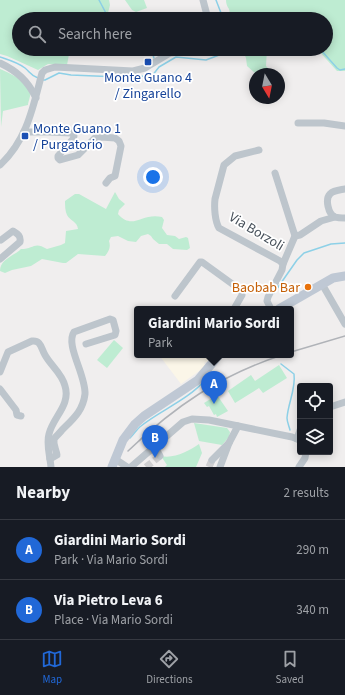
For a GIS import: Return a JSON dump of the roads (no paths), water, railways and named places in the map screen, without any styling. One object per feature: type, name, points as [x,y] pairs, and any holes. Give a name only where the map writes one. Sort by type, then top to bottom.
[{"type":"main road","points":[[284,306],[333,278],[345,276]]},
{"type":"main road","points":[[113,463],[125,436],[135,424],[144,416],[198,380],[216,358]]},
{"type":"street","points":[[203,0],[206,12]]},
{"type":"street","points":[[0,165],[12,151],[24,132],[33,112],[39,84],[45,70],[55,67],[133,71],[144,68],[165,56]]},
{"type":"street","points":[[0,63],[19,74],[30,86],[36,98]]},
{"type":"street","points":[[298,123],[324,123],[345,126]]},
{"type":"street","points":[[24,132],[72,134],[74,136],[73,139],[58,156],[58,159],[61,160],[78,155],[98,137],[115,138],[121,146],[121,151],[115,176],[110,178],[106,183]]},
{"type":"street","name":"Via Borzoli","points":[[259,150],[235,156],[224,165],[215,199],[217,224],[220,229],[283,264],[282,270],[268,297],[270,306]]},
{"type":"street","points":[[275,173],[295,236],[283,264]]},
{"type":"street","points":[[335,217],[329,209],[327,198],[334,192],[345,189]]},
{"type":"street","points":[[295,236],[300,235],[321,221],[335,217],[345,218]]},
{"type":"street","points":[[0,240],[13,231],[17,233],[20,238],[20,242],[0,259]]},
{"type":"street","points":[[175,296],[200,262],[202,262],[242,291],[242,295],[236,306]]},
{"type":"street","points":[[322,284],[345,324]]},
{"type":"street","points":[[50,459],[57,454],[54,446],[55,438],[78,414],[84,401],[84,382],[72,345],[72,335],[74,332],[110,319],[113,320],[116,331],[115,335],[86,344]]},
{"type":"street","points":[[0,372],[8,352],[32,341],[36,341],[39,343],[48,360],[62,378],[65,386],[66,399],[49,433],[48,446],[51,467]]},
{"type":"street","points":[[0,389],[16,410],[17,415],[21,416]]},
{"type":"street","points":[[333,406],[345,402]]},
{"type":"street","points":[[131,467],[183,422],[188,420],[199,419],[238,426],[297,440]]},
{"type":"street","points":[[220,467],[229,443],[238,426]]},
{"type":"street","points":[[212,460],[229,443]]},
{"type":"street","points":[[155,447],[160,456]]},
{"type":"street","points":[[299,467],[306,455]]},
{"type":"street","points":[[113,463],[127,467]]},
{"type":"waterway","points":[[99,0],[105,12]]},
{"type":"waterway","points":[[216,0],[221,12]]},
{"type":"waterway","points":[[43,80],[59,73],[119,77],[152,76],[159,67],[176,57],[206,60],[217,56]]},
{"type":"waterway","points":[[326,56],[337,68],[340,70],[345,69]]},
{"type":"waterway","points":[[0,57],[19,64],[38,78]]},
{"type":"waterway","points":[[274,293],[297,260],[304,253],[331,244],[345,243]]},
{"type":"waterway","points":[[281,364],[294,374],[294,385],[287,418],[290,430]]},
{"type":"waterway","points":[[130,438],[141,426],[183,399],[205,380]]},
{"type":"tunnel","points":[[146,467],[160,456]]},
{"type":"tunnel","points":[[209,467],[212,460]]},
{"type":"railway","points":[[294,351],[345,336]]},
{"type":"railway","points":[[128,451],[163,420],[199,394],[238,373],[273,358]]},
{"type":"place","name":"Monte Guano 4 / Zingarello","points":[[148,62]]},
{"type":"place","name":"Monte Guano 1 / Purgatorio","points":[[25,136]]},
{"type":"place","name":"Baobab Bar","points":[[308,287]]},
{"type":"place","name":"Giardini Mario Sordi","points":[[214,404]]},
{"type":"place","name":"Via Pietro Leva 6","points":[[155,458]]}]
